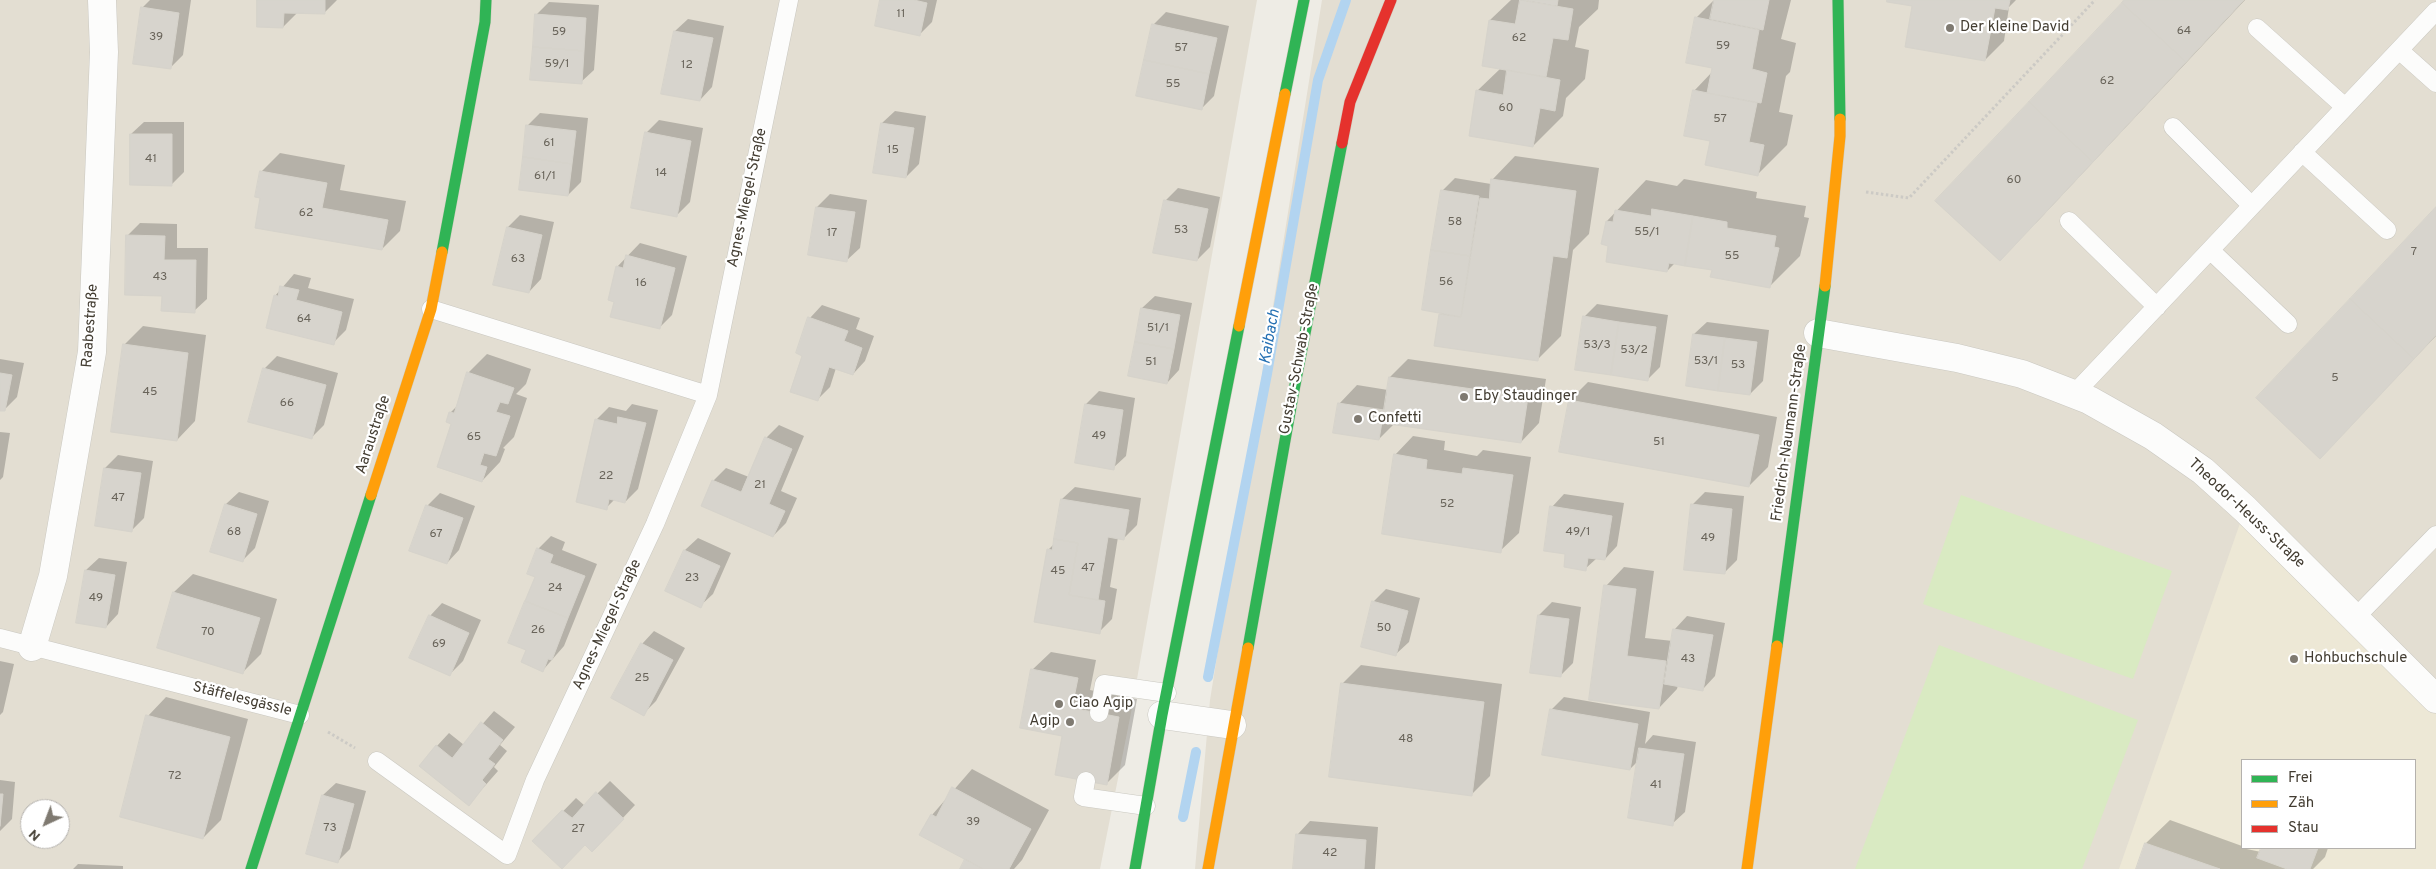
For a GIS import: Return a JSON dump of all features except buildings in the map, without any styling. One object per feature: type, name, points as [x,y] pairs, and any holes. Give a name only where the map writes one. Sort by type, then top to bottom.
[{"type":"street","name":"Raabestraße","points":[[32,647],[53,576],[92,352],[104,52],[102,0]]},
{"type":"street","name":"Aaraustraße","points":[[251,869],[431,309],[485,22],[486,0]]},
{"type":"street","points":[[1135,869],[1164,704],[1304,0]]},
{"type":"street","name":"Gustav-Schwab-Straße","points":[[1208,869],[1232,725],[1350,102],[1391,0]]},
{"type":"street","name":"Friedrich-Naumann-Straße","points":[[1747,869],[1836,187],[1840,136],[1838,0]]},
{"type":"street","name":"Theodor-Heuss-Straße","points":[[1818,333],[1988,364],[2022,374],[2074,394],[2154,436],[2203,471],[2245,509],[2436,699]]},
{"type":"street","points":[[1164,704],[1232,725]]},
{"type":"lane","name":"Agnes-Miegel-Straße","points":[[377,761],[508,855],[535,780],[655,524],[708,395],[789,0]]},
{"type":"lane","points":[[2074,394],[2436,11]]},
{"type":"lane","points":[[2257,28],[2345,107]]},
{"type":"lane","points":[[2399,50],[2436,83]]},
{"type":"lane","points":[[2173,127],[2252,206]]},
{"type":"lane","points":[[2302,152],[2387,230]]},
{"type":"lane","points":[[2069,221],[2157,307]]},
{"type":"lane","points":[[2210,250],[2288,324]]},
{"type":"lane","points":[[431,309],[708,395]]},
{"type":"lane","points":[[2355,618],[2436,535]]},
{"type":"lane","name":"Stäffelesgässle","points":[[0,638],[300,715]]},
{"type":"lane","points":[[1099,713],[1104,684],[1164,704]]},
{"type":"lane","points":[[1086,781],[1083,797],[1146,806]]},
{"type":"path","points":[[1836,187],[1909,198],[2095,0]]},
{"type":"path","name":"Stäffelesgässle","points":[[300,715],[377,761]]},
{"type":"shaded area","points":[[0,0],[1257,0],[1131,713],[1100,869],[0,869]]},
{"type":"shaded area","points":[[1322,0],[2436,0],[2436,869],[1195,869],[1210,700]]},
{"type":"shaded area","name":"Hohbuchschule","points":[[2245,509],[2436,699],[2436,869],[2119,869]]},
{"type":"green space","points":[[1961,495],[2172,571],[2133,679],[1923,604]]},
{"type":"green space","points":[[1939,645],[2138,720],[2082,869],[1855,869]]},
{"type":"waterway","name":"Kaibach","points":[[1208,677],[1267,374],[1318,80],[1346,0]]},
{"type":"waterway","name":"Kaibach","points":[[1183,817],[1196,752]]},
{"type":"traffic: fast","points":[[442,252],[485,22],[486,0]]},
{"type":"traffic: fast","points":[[1285,94],[1304,0]]},
{"type":"traffic: fast","points":[[1838,0],[1840,119]]},
{"type":"traffic: fast","points":[[1248,648],[1294,390],[1342,143]]},
{"type":"traffic: fast","points":[[1777,646],[1825,286]]},
{"type":"traffic: fast","points":[[1135,869],[1162,715],[1239,326]]},
{"type":"traffic: fast","points":[[251,869],[371,495]]},
{"type":"traffic: slow","points":[[1239,326],[1285,94]]},
{"type":"traffic: slow","points":[[1825,286],[1840,136],[1840,119]]},
{"type":"traffic: slow","points":[[371,495],[431,309],[442,252]]},
{"type":"traffic: slow","points":[[1747,869],[1777,646]]},
{"type":"traffic: slow","points":[[1208,869],[1248,648]]},
{"type":"traffic: jam","points":[[1342,143],[1350,102],[1391,0]]},
{"type":"place","name":"Der kleine David","points":[[1950,28]]},
{"type":"place","name":"Eby Staudinger","points":[[1464,397]]},
{"type":"place","name":"Confetti","points":[[1358,419]]},
{"type":"place","name":"Hohbuchschule","points":[[2294,659]]},
{"type":"place","name":"Ciao Agip","points":[[1059,704]]},
{"type":"place","name":"Agip","points":[[1070,722]]}]
